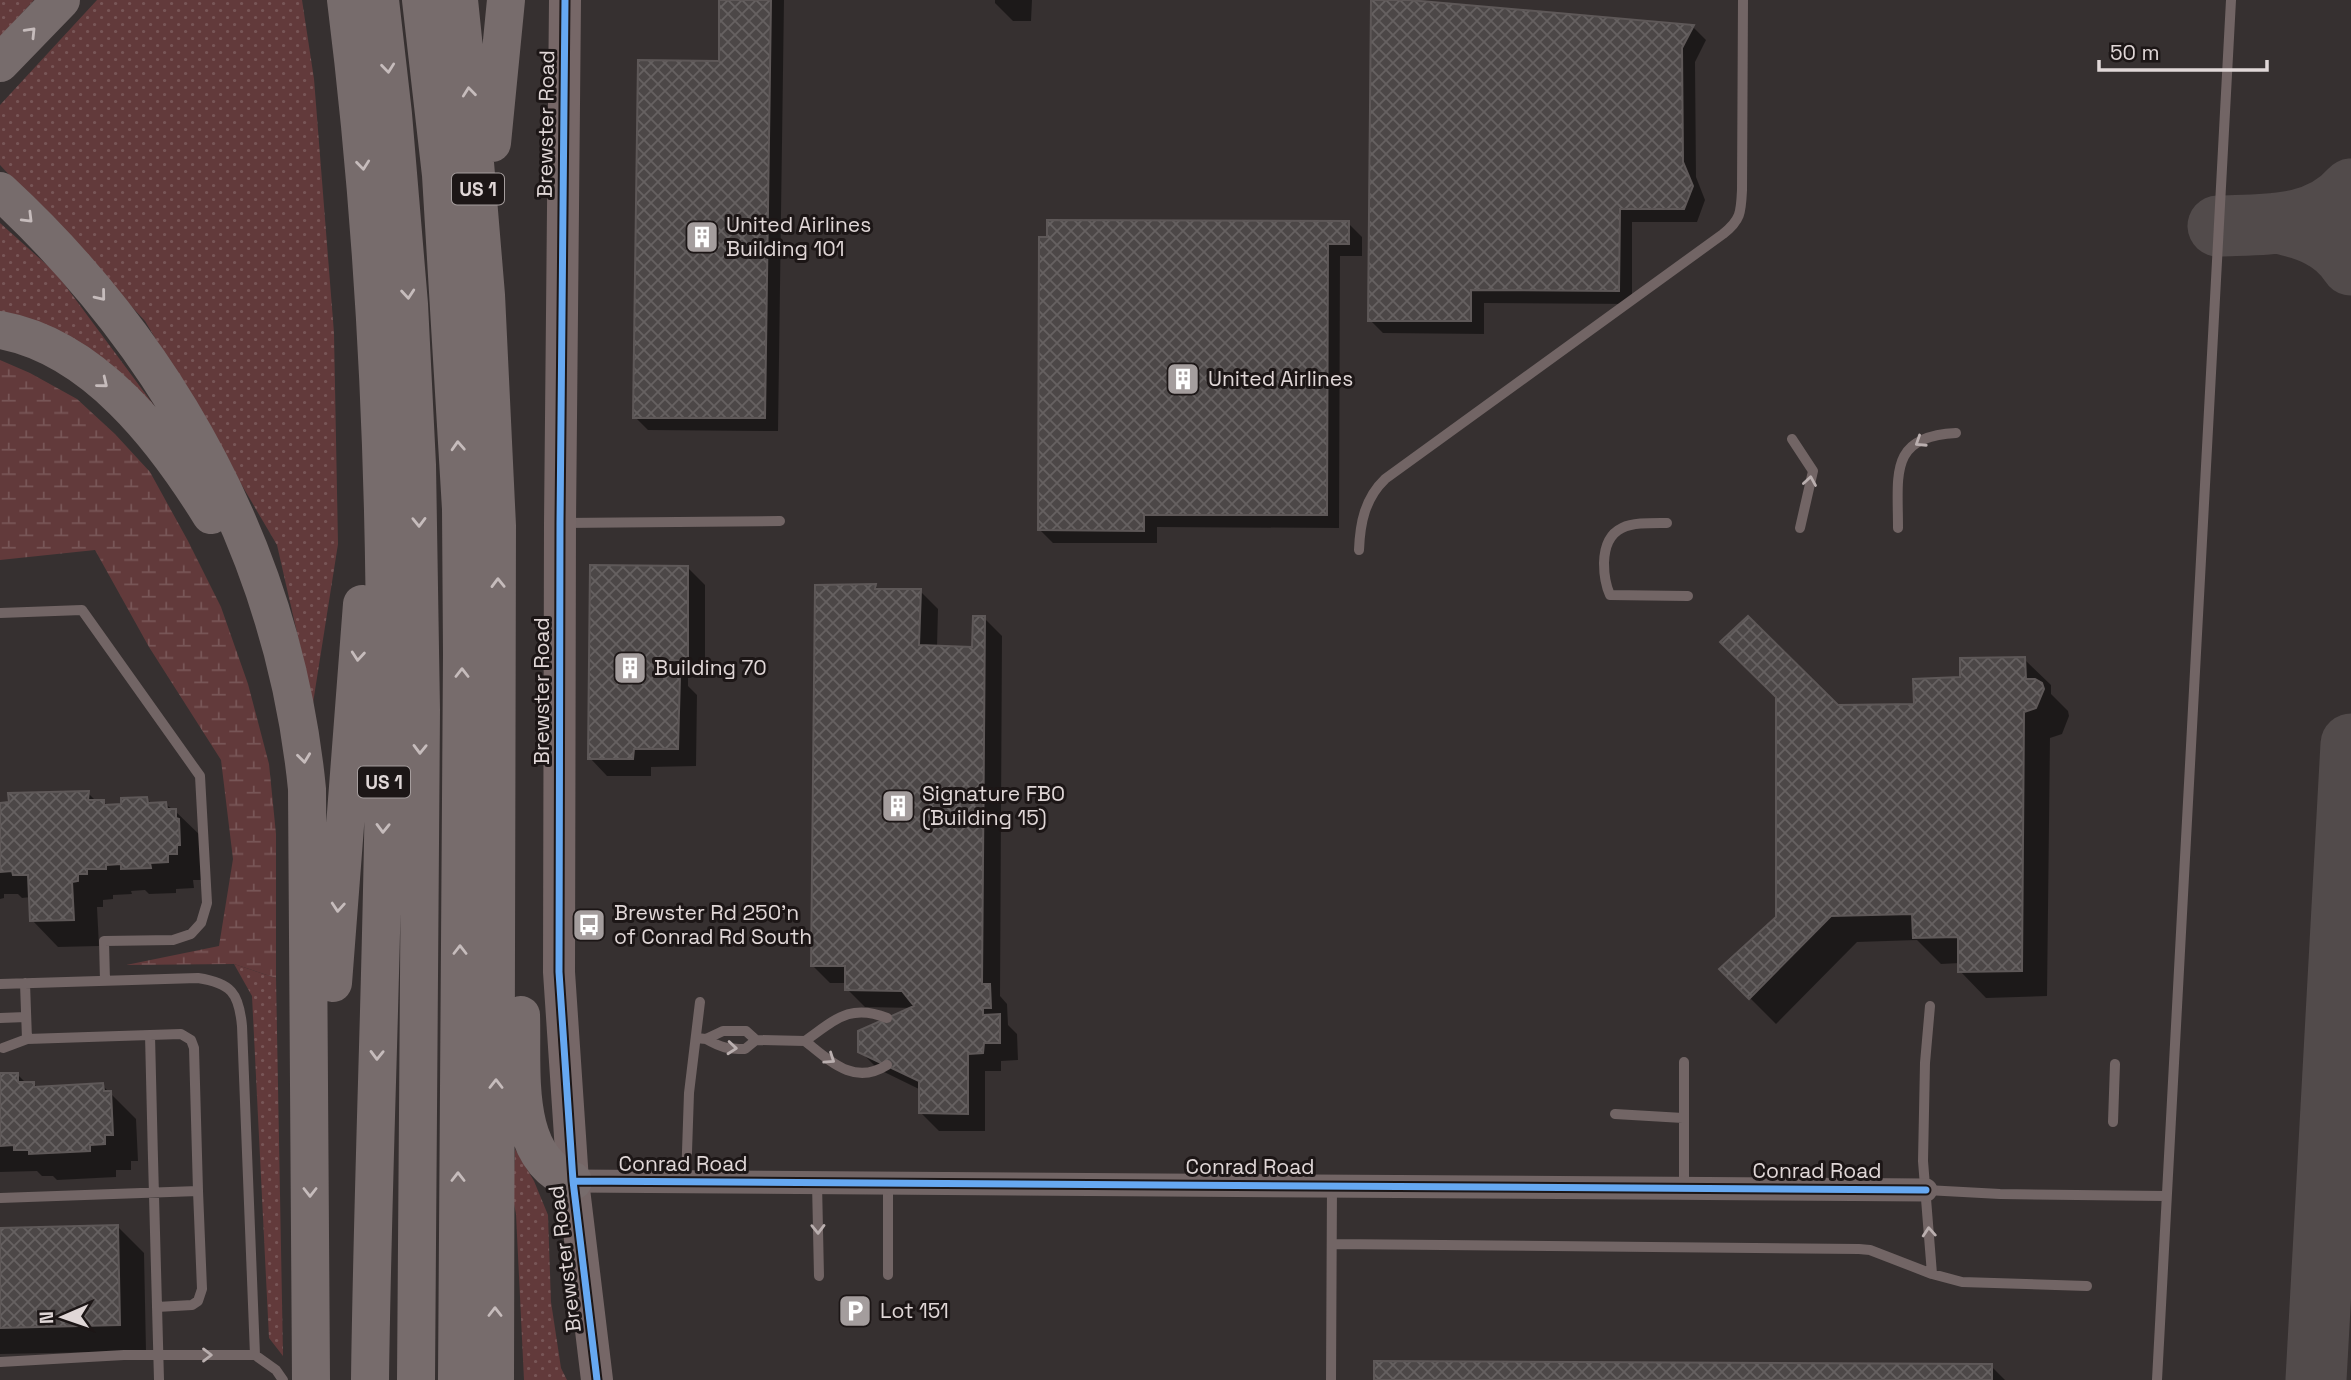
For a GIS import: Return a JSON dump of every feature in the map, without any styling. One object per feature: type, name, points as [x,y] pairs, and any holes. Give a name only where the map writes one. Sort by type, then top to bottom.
[{"type":"highway","points":[[0,63],[61,0]]},
{"type":"highway","name":"US 1","points":[[346,0],[366,192],[383,512],[385,673],[370,1380]]},
{"type":"highway","points":[[380,0],[401,203],[417,464],[421,723],[416,1380]]},
{"type":"highway","points":[[421,0],[441,175],[461,509],[457,1380]]},
{"type":"highway","name":"US 1","points":[[458,0],[481,221],[497,526],[495,1380]]},
{"type":"highway","points":[[491,379],[492,147],[506,0]]},
{"type":"highway","points":[[0,191],[71,261],[106,303],[184,417],[249,545],[274,618],[293,691],[308,801],[311,1380]]},
{"type":"highway","points":[[0,330],[26,337],[80,365],[125,402],[166,448],[203,501],[239,564],[274,640],[293,691]]},
{"type":"highway","points":[[310,1124],[328,1061],[377,368]]},
{"type":"highway","points":[[498,774],[516,851],[526,1120],[540,1157],[556,1173],[573,1181]]},
{"type":"highway","points":[[374,1196],[390,1310],[390,1380]]},
{"type":"street","name":"Brewster Road","points":[[565,0],[559,972],[573,1181],[597,1380]]},
{"type":"street","name":"Conrad Road","points":[[573,1181],[1926,1189]]},
{"type":"lane","points":[[1359,550],[1366,506],[1377,486],[1385,479],[1712,242],[1737,221],[1742,197],[1743,0]]},
{"type":"lane","points":[[2157,1380],[2231,0]]},
{"type":"lane","points":[[1898,528],[1898,472],[1907,452],[1919,439],[1956,433]]},
{"type":"lane","points":[[1793,439],[1813,471],[1800,528]]},
{"type":"lane","points":[[560,523],[780,521]]},
{"type":"lane","points":[[1667,523],[1636,523],[1616,531],[1604,552],[1605,586],[1610,596],[1688,596]]},
{"type":"lane","points":[[0,613],[82,610],[200,776],[207,903],[201,923],[191,934],[173,940],[104,941],[105,981]]},
{"type":"lane","points":[[0,984],[198,978],[221,983],[240,1003],[255,1355]]},
{"type":"lane","points":[[24,983],[27,1039]]},
{"type":"lane","points":[[686,1181],[688,1093],[701,1039],[699,1002]]},
{"type":"lane","points":[[1930,1006],[1923,1161],[1932,1274]]},
{"type":"lane","points":[[701,1039],[722,1049],[745,1049],[756,1040],[805,1041],[849,1013],[864,1011],[887,1018]]},
{"type":"lane","points":[[0,1018],[26,1017]]},
{"type":"lane","points":[[701,1039],[723,1031],[746,1031],[756,1040]]},
{"type":"lane","points":[[3,1048],[27,1039],[181,1034],[188,1037],[193,1044],[202,1289],[200,1297],[192,1305],[157,1307]]},
{"type":"lane","points":[[150,1035],[159,1380]]},
{"type":"lane","points":[[805,1041],[832,1062],[851,1072],[877,1072],[887,1065]]},
{"type":"lane","points":[[1684,1062],[1684,1188]]},
{"type":"lane","points":[[2113,1122],[2115,1064]]},
{"type":"lane","points":[[1615,1114],[1683,1118]]},
{"type":"lane","points":[[817,1183],[819,1276]]},
{"type":"lane","points":[[888,1183],[888,1275]]},
{"type":"lane","points":[[1331,1380],[1332,1185]]},
{"type":"lane","name":"Conrad Road","points":[[1926,1189],[2000,1194],[2166,1196]]},
{"type":"lane","points":[[0,1198],[198,1191]]},
{"type":"lane","points":[[1332,1244],[1859,1249],[1877,1252],[1932,1274],[1978,1284],[2087,1286]]},
{"type":"lane","points":[[0,1362],[158,1355],[255,1355],[276,1370],[282,1380]]},
{"type":"green space","points":[[0,0],[34,0],[0,37]]},
{"type":"green space","points":[[97,0],[302,0],[314,79],[334,333],[338,544],[313,703],[277,545],[145,321],[0,165],[0,105]]},
{"type":"green space","points":[[0,223],[56,273],[184,446],[0,318]]},
{"type":"green space","points":[[0,360],[77,399],[115,434],[150,472],[221,607],[248,684],[269,764],[276,834],[276,978],[234,964],[126,965],[219,946],[233,859],[221,760],[149,647],[95,550],[0,560]]},
{"type":"green space","points":[[234,964],[276,978],[283,1356],[269,1338],[252,996]]},
{"type":"green space","points":[[515,1149],[534,1181],[548,1215],[551,1302],[561,1368],[567,1380],[524,1380],[513,1199]]},
{"type":"building","name":"United Airlines Building 101","points":[[719,0],[771,0],[765,418],[633,418],[638,60],[719,61]]},
{"type":"building","points":[[1371,0],[1409,0],[1694,25],[1682,48],[1683,162],[1693,186],[1684,209],[1620,209],[1619,291],[1471,290],[1471,321],[1368,321]]},
{"type":"building","name":"United Airlines","points":[[1047,220],[1349,221],[1349,244],[1328,244],[1327,515],[1144,515],[1144,531],[1038,530],[1039,237],[1047,237]]},
{"type":"building","name":"Building 70","points":[[590,565],[688,566],[688,661],[671,660],[671,676],[680,675],[678,749],[634,749],[633,759],[588,759]]},
{"type":"building","name":"Signature FBO (Building 15)","points":[[876,584],[875,589],[921,589],[919,645],[972,647],[973,616],[985,616],[982,984],[990,984],[991,1008],[983,1008],[983,1015],[1000,1014],[1000,1043],[984,1043],[983,1053],[968,1054],[968,1114],[919,1113],[919,1081],[858,1052],[858,1031],[914,1006],[902,991],[845,990],[845,966],[811,966],[815,585]]},
{"type":"building","points":[[1748,616],[1838,705],[1914,704],[1913,679],[1960,677],[1960,658],[2025,657],[2026,679],[2035,679],[2042,683],[2044,689],[2036,708],[2024,712],[2022,971],[1958,972],[1958,937],[1913,938],[1912,914],[1831,916],[1749,999],[1719,969],[1776,917],[1776,697],[1720,642]]},
{"type":"building","points":[[89,791],[88,800],[104,800],[104,805],[121,804],[121,798],[147,797],[148,803],[166,802],[167,809],[176,809],[180,845],[177,845],[177,854],[168,854],[168,862],[150,863],[151,868],[121,869],[121,864],[106,865],[106,869],[87,869],[87,874],[78,874],[78,881],[72,882],[74,920],[30,921],[28,875],[13,875],[12,871],[0,872],[0,803],[9,802],[8,793]]},
{"type":"building","points":[[0,1073],[18,1073],[18,1082],[34,1082],[34,1087],[103,1083],[104,1091],[111,1091],[113,1135],[105,1135],[105,1144],[90,1145],[90,1151],[29,1154],[29,1150],[14,1150],[14,1145],[0,1146]]},
{"type":"building","points":[[118,1225],[120,1325],[0,1328],[0,1228]]},
{"type":"building","points":[[1374,1361],[1992,1364],[1992,1380],[1374,1380]]},
{"type":"taxiway","points":[[2218,226],[2272,224],[2307,217],[2338,202],[2351,189]]},
{"type":"taxiway","points":[[2277,223],[2298,228],[2328,241],[2351,265]]},
{"type":"taxiway","points":[[2316,1380],[2351,744]]},
{"type":"cycle path","points":[[565,0],[559,972],[573,1181],[597,1380]]},
{"type":"cycle path","points":[[573,1181],[1926,1190]]},
{"type":"place","name":"United Airlines Building 101","points":[[702,237]]},
{"type":"place","name":"United Airlines","points":[[1183,379]]},
{"type":"place","name":"Building 70","points":[[630,668]]},
{"type":"place","name":"Signature FBO (Building 15)","points":[[898,806]]},
{"type":"place","name":"Brewster Rd 250'n of Conrad Rd South","points":[[589,925]]},
{"type":"place","name":"Lot 151","points":[[855,1311]]}]
